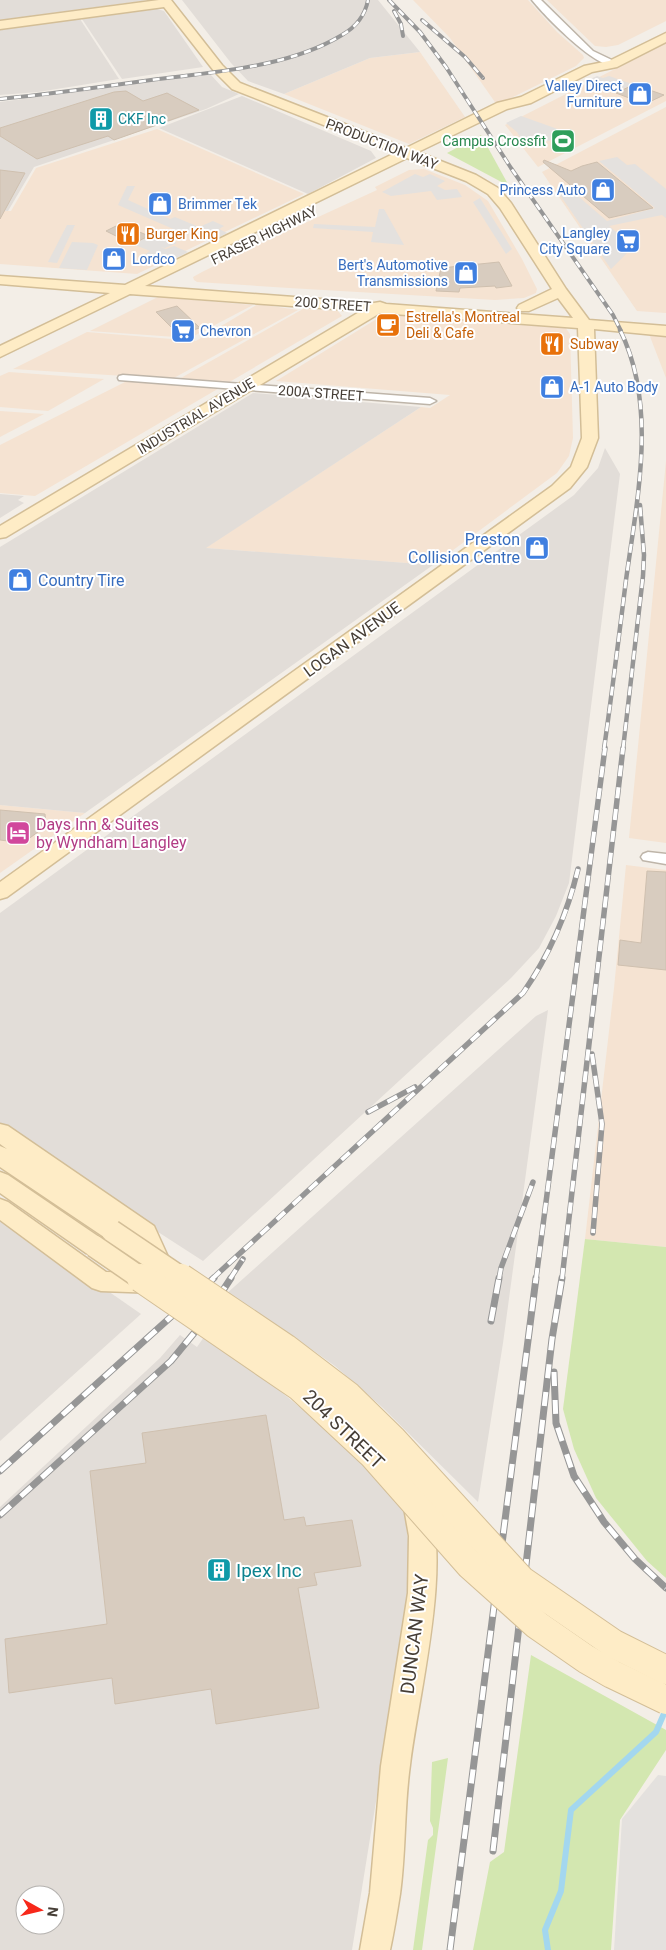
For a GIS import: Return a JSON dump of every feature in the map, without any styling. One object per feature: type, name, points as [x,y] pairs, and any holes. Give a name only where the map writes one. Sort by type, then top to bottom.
[{"type":"main road","points":[[0,25],[166,1]]},
{"type":"main road","name":"PRODUCTION WAY","points":[[166,1],[219,70],[236,86],[478,181],[500,198],[560,292],[580,318]]},
{"type":"main road","name":"FRASER HIGHWAY","points":[[588,69],[590,62],[597,57],[666,24]]},
{"type":"main road","name":"FRASER HIGHWAY","points":[[149,286],[169,283],[413,156],[502,106],[526,100],[588,69],[613,64],[666,37]]},
{"type":"main road","name":"FRASER HIGHWAY","points":[[0,366],[149,286],[413,156],[438,149],[515,111],[526,100]]},
{"type":"main road","points":[[438,149],[441,166]]},
{"type":"main road","name":"200 STREET","points":[[0,271],[378,307],[580,318],[666,319]]},
{"type":"main road","name":"200 STREET","points":[[0,280],[130,289],[149,286]]},
{"type":"main road","name":"200 STREET","points":[[169,283],[524,308],[632,328],[666,331]]},
{"type":"main road","points":[[86,286],[95,296],[98,304]]},
{"type":"main road","points":[[0,352],[130,289]]},
{"type":"main road","points":[[524,308],[560,292]]},
{"type":"main road","name":"INDUSTRIAL AVENUE","points":[[0,533],[391,299]]},
{"type":"main road","name":"LOGAN AVENUE","points":[[0,892],[380,620],[568,482],[587,454],[590,438],[587,331],[580,318]]},
{"type":"main road","points":[[588,354],[596,342],[605,336],[621,329],[632,328]]},
{"type":"main road","points":[[0,1132],[146,1233],[168,1284],[101,1281],[0,1208]]},
{"type":"main road","name":"204 STREET","points":[[0,1155],[103,1239],[307,1394],[383,1466],[470,1565],[528,1617],[567,1646],[614,1676],[666,1700]]},
{"type":"main road","name":"204 STREET","points":[[0,1181],[103,1239],[285,1348],[348,1396],[392,1439],[521,1580],[614,1644],[666,1670]]},
{"type":"main road","name":"DUNCAN WAY","points":[[168,1284],[276,1355],[310,1380],[340,1406],[384,1449],[404,1472],[417,1504],[422,1545],[422,1593],[395,1766],[385,1893],[375,1950]]},
{"type":"street","points":[[536,0],[567,32],[597,57],[613,64]]},
{"type":"street","name":"200A STREET","points":[[123,378],[430,401]]},
{"type":"street","points":[[648,857],[666,859]]},
{"type":"shaded area","points":[[0,0],[149,0],[0,20]]},
{"type":"shaded area","points":[[182,0],[378,0],[420,52],[370,58],[284,94],[248,81],[231,63]]},
{"type":"shaded area","points":[[413,0],[528,0],[584,58],[576,66],[497,105],[450,38]]},
{"type":"shaded area","points":[[547,0],[666,0],[666,21],[618,45],[595,46]]},
{"type":"shaded area","points":[[157,9],[164,11],[203,67],[122,79],[82,19]]},
{"type":"shaded area","points":[[80,19],[119,79],[38,92],[0,95],[0,30]]},
{"type":"shaded area","points":[[666,43],[666,101],[538,167],[505,125]]},
{"type":"shaded area","points":[[420,52],[465,117],[409,144],[284,94],[370,58]]},
{"type":"shaded area","points":[[210,74],[222,87],[239,94],[206,109],[34,167],[8,211],[0,210],[0,102]]},
{"type":"shaded area","points":[[597,76],[603,78],[609,76],[632,84],[616,93],[589,84],[592,82],[588,80]]},
{"type":"shaded area","points":[[242,96],[371,151],[376,158],[308,194],[159,128]]},
{"type":"shaded area","name":"Langley City Square","points":[[666,107],[666,313],[637,311],[542,172]]},
{"type":"shaded area","points":[[521,116],[566,132],[549,141],[539,139],[541,142],[524,144],[517,132],[506,123]]},
{"type":"shaded area","points":[[157,129],[304,194],[137,274],[0,264],[0,211],[11,211],[36,168]]},
{"type":"shaded area","points":[[617,157],[627,165],[635,164],[666,189],[666,218],[662,215],[609,226],[632,245],[631,249],[611,269],[560,195],[572,191],[607,221],[655,208],[599,161]]},
{"type":"shaded area","points":[[424,169],[465,185],[488,201],[522,259],[537,289],[536,293],[524,298],[495,300],[197,282],[194,280],[193,277],[202,272],[377,190],[375,187],[409,170]]},
{"type":"shaded area","points":[[415,174],[423,177],[430,174],[445,181],[437,186],[445,190],[457,189],[462,197],[437,200],[431,191],[391,196],[382,192]]},
{"type":"shaded area","points":[[127,186],[135,186],[128,200],[170,219],[175,217],[199,227],[213,221],[224,226],[219,229],[227,233],[210,242],[190,233],[187,235],[118,205]]},
{"type":"shaded area","points":[[480,198],[512,249],[506,254],[473,202]]},
{"type":"shaded area","points":[[379,209],[384,209],[404,245],[371,242],[373,232],[313,228],[314,224],[375,227]]},
{"type":"shaded area","points":[[67,225],[75,225],[57,263],[48,262]]},
{"type":"shaded area","points":[[155,233],[177,243],[165,248],[160,247],[166,249],[174,246],[188,252],[164,264],[144,255],[150,251],[133,244]]},
{"type":"shaded area","points":[[72,242],[98,245],[87,270],[59,268]]},
{"type":"shaded area","points":[[158,297],[253,305],[190,338],[90,331]]},
{"type":"shaded area","points":[[258,304],[298,310],[172,379],[13,369],[87,332],[196,341]]},
{"type":"shaded area","points":[[303,309],[338,311],[342,316],[35,496],[0,493],[0,445],[127,381],[172,383]]},
{"type":"shaded area","points":[[388,312],[557,324],[565,327],[570,334],[573,438],[569,456],[557,473],[433,565],[205,548],[421,407],[430,408],[450,395],[276,381]]},
{"type":"shaded area","points":[[649,334],[666,336],[666,378]]},
{"type":"shaded area","points":[[9,372],[104,379],[48,411],[0,407],[0,376]]},
{"type":"shaded area","points":[[253,393],[421,407],[206,548],[433,565],[85,813],[0,805],[0,547]]},
{"type":"shaded area","points":[[0,411],[44,414],[0,437]]},
{"type":"shaded area","points":[[605,448],[620,474],[569,883],[556,916],[539,948],[511,978],[203,1261],[0,1130],[0,913],[574,495],[598,468]]},
{"type":"shaded area","points":[[666,461],[666,843],[629,838]]},
{"type":"shaded area","points":[[0,494],[24,496],[18,500],[24,503],[0,518]]},
{"type":"shaded area","points":[[0,805],[85,813],[0,873]]},
{"type":"shaded area","points":[[626,865],[666,870],[666,1247],[585,1239]]},
{"type":"shaded area","points":[[548,1010],[503,1343],[478,1502],[382,1407],[335,1366],[293,1336],[225,1295],[536,1016]]},
{"type":"shaded area","points":[[0,1216],[141,1314],[0,1441]]},
{"type":"shaded area","points":[[180,1335],[197,1347],[204,1337],[274,1386],[331,1433],[404,1507],[408,1540],[408,1603],[352,1950],[0,1950],[0,1507],[160,1358]]},
{"type":"shaded area","points":[[658,1775],[666,1776],[666,1950],[614,1950],[622,1819]]},
{"type":"green space","points":[[481,135],[509,186],[447,153]]},
{"type":"green space","points":[[585,1239],[666,1247],[666,1578],[647,1561],[596,1498],[574,1449],[563,1409]]},
{"type":"green space","points":[[531,1655],[666,1730],[666,1750],[620,1820],[611,1950],[473,1950],[490,1862],[504,1852]]},
{"type":"green space","points":[[448,1758],[422,1950],[413,1950],[428,1840],[433,1835],[430,1821],[432,1762]]},
{"type":"building","name":"Valley Direct Furniture","points":[[633,85],[664,95],[645,104],[616,93]]},
{"type":"building","name":"CKF Inc","points":[[126,91],[143,101],[167,93],[199,110],[114,140],[108,136],[37,159],[0,136],[0,128],[114,92]]},
{"type":"building","name":"Princess Auto","points":[[544,160],[571,171],[597,162],[653,208],[609,218],[543,162]]},
{"type":"building","points":[[0,170],[25,173],[0,219]]},
{"type":"building","name":"Burger King","points":[[120,224],[149,236],[132,244],[106,231]]},
{"type":"building","name":"Bert's Automotive Transmissions","points":[[499,262],[512,286],[460,288],[459,292],[436,291],[441,268]]},
{"type":"building","points":[[177,306],[200,328],[178,334],[156,312]]},
{"type":"building","name":"Days Inn & Suites by Wyndham Langley","points":[[0,810],[45,814],[46,826],[23,843],[0,840]]},
{"type":"building","points":[[647,871],[666,872],[666,970],[618,965],[620,940],[641,943]]},
{"type":"building","name":"Ipex Inc","points":[[266,1415],[284,1520],[304,1517],[306,1526],[352,1520],[361,1566],[314,1573],[317,1585],[298,1588],[319,1708],[216,1724],[211,1689],[115,1704],[112,1678],[9,1693],[5,1639],[107,1624],[90,1471],[146,1463],[142,1433]]},
{"type":"waterway","points":[[548,1950],[545,1930],[561,1891],[571,1810],[656,1732],[666,1709]]},
{"type":"railway","points":[[0,99],[224,71],[274,62],[321,46],[347,32],[356,25],[362,16],[368,0]]},
{"type":"railway","points":[[389,0],[420,32],[446,67],[511,168],[613,315],[621,331]]},
{"type":"railway","points":[[394,11],[401,24],[403,36]]},
{"type":"railway","points":[[422,20],[465,57],[483,78]]},
{"type":"railway","points":[[604,749],[635,517],[641,453],[639,390],[632,359],[620,330]]},
{"type":"railway","points":[[623,749],[643,576],[644,555],[640,505]]},
{"type":"railway","points":[[536,1279],[605,748]]},
{"type":"railway","points":[[562,1279],[623,748]]},
{"type":"railway","points":[[212,1279],[523,993],[541,964],[556,934],[569,902],[578,869]]},
{"type":"railway","points":[[592,1054],[602,1124],[593,1233]]},
{"type":"railway","points":[[368,1112],[415,1087]]},
{"type":"railway","points":[[499,1279],[501,1268],[533,1182]]},
{"type":"railway","points":[[230,1279],[243,1259]]},
{"type":"railway","points":[[0,1471],[214,1278]]},
{"type":"railway","points":[[0,1515],[171,1361],[199,1327],[231,1278]]},
{"type":"railway","points":[[491,1321],[499,1278]]},
{"type":"railway","points":[[450,1950],[536,1278]]},
{"type":"railway","points":[[493,1851],[552,1339],[562,1278]]},
{"type":"railway","points":[[554,1372],[556,1423],[574,1476],[604,1522],[635,1559],[666,1588]]},
{"type":"place","name":"Valley Direct Furniture","points":[[640,94]]},
{"type":"place","name":"CKF Inc","points":[[101,119]]},
{"type":"place","name":"Campus Crossfit","points":[[563,141]]},
{"type":"place","name":"Princess Auto","points":[[603,190]]},
{"type":"place","name":"Brimmer Tek","points":[[160,204]]},
{"type":"place","name":"Burger King","points":[[128,234]]},
{"type":"place","name":"Langley City Square","points":[[628,241]]},
{"type":"place","name":"Lordco","points":[[114,259]]},
{"type":"place","name":"Bert's Automotive Transmissions","points":[[466,273]]},
{"type":"place","name":"Estrella's Montreal Deli & Cafe","points":[[388,325]]},
{"type":"place","name":"Chevron","points":[[183,331]]},
{"type":"place","name":"Subway","points":[[552,344]]},
{"type":"place","name":"A-1 Auto Body","points":[[552,387]]},
{"type":"place","name":"Preston Collision Centre","points":[[537,548]]},
{"type":"place","name":"Country Tire","points":[[20,580]]},
{"type":"place","name":"Days Inn & Suites by Wyndham Langley","points":[[18,833]]},
{"type":"place","name":"Ipex Inc","points":[[219,1570]]}]
